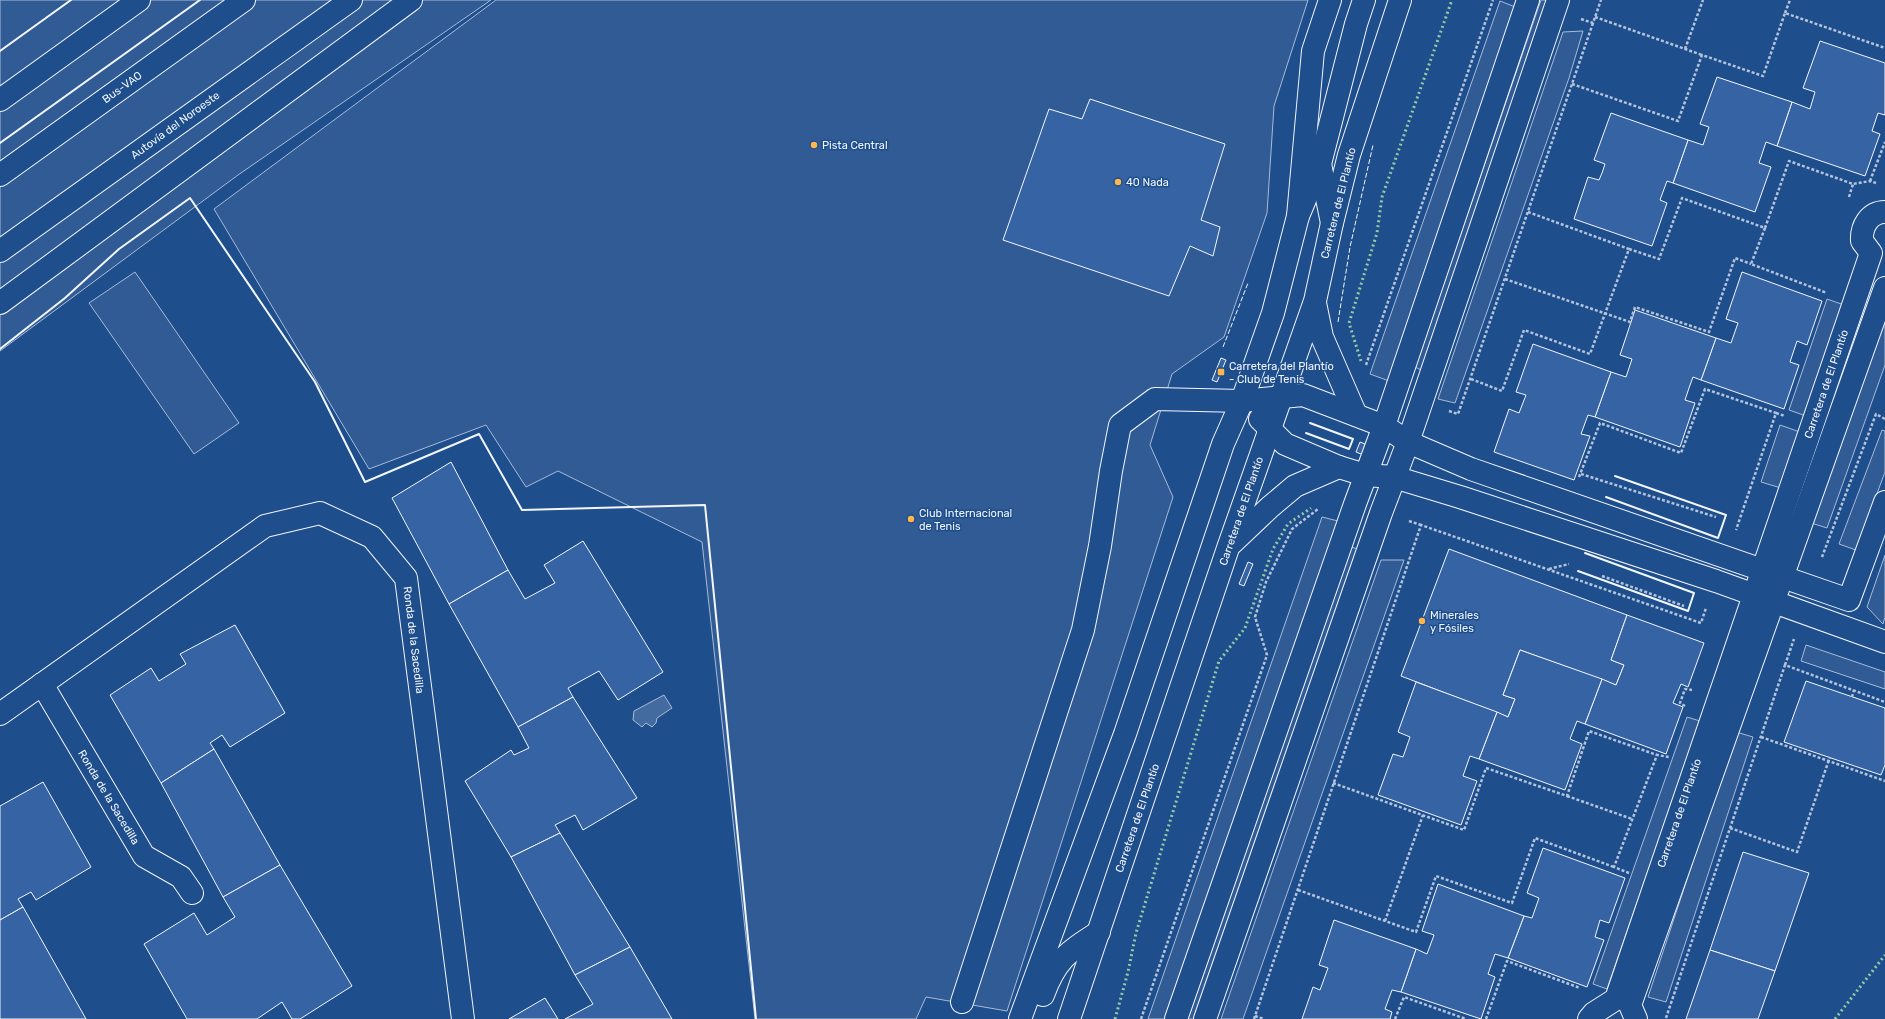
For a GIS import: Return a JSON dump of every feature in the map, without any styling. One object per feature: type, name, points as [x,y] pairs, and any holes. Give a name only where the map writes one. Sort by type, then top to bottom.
[{"type":"main road","name":"Bus-VAO","points":[[0,175],[244,0]]},
{"type":"main road","name":"Autovía del Noroeste","points":[[0,251],[351,0]]},
{"type":"main road","points":[[0,303],[411,0]]},
{"type":"main road","points":[[1298,216],[1313,51],[1330,0]]},
{"type":"main road","points":[[1020,1019],[1125,734],[1223,444],[1242,401],[1278,295],[1298,216],[1320,164],[1356,24],[1364,0]]},
{"type":"main road","name":"Carretera de El Plantío","points":[[1069,1019],[1269,428],[1282,398],[1315,301],[1349,155],[1400,0]]},
{"type":"main road","points":[[1176,1019],[1365,475],[1384,426],[1528,0]]},
{"type":"main road","points":[[1205,1019],[1394,477],[1408,442],[1558,0]]},
{"type":"main road","points":[[0,100],[136,2]]},
{"type":"main road","points":[[1320,164],[1332,223]]},
{"type":"main road","points":[[0,312],[137,202]]},
{"type":"main road","name":"Carretera de El Plantío","points":[[1636,1019],[1630,1004],[1764,598],[1871,253],[1862,241],[1864,226],[1874,215],[1885,212]]},
{"type":"main road","name":"Carretera de El Plantío","points":[[1772,573],[1885,288]]},
{"type":"main road","points":[[1315,301],[1322,337],[1356,415]]},
{"type":"main road","points":[[962,1002],[1083,630],[1100,546],[1111,471],[1120,425],[1155,399],[1242,401],[1303,395],[1384,426],[1408,442],[1471,470],[1849,600],[1885,502]]},
{"type":"main road","points":[[1242,401],[1285,444],[1339,467],[1365,475],[1394,477],[1531,520],[1709,578],[1885,642]]},
{"type":"main road","points":[[1228,548],[1270,507],[1295,486],[1339,467]]},
{"type":"main road","name":"Ronda de la Sacedilla","points":[[0,714],[265,526],[320,513],[372,537],[406,578],[463,1019]]},
{"type":"main road","name":"Carretera de El Plantío","points":[[1589,1019],[1594,1013],[1616,999],[1764,598]]},
{"type":"main road","name":"Ronda de la Sacedilla","points":[[42,684],[144,856],[181,877],[192,893]]},
{"type":"main road","points":[[1035,1019],[1050,977],[1061,958],[1099,932]]},
{"type":"path","points":[[1364,371],[1493,0]]},
{"type":"path","points":[[1685,49],[1703,0]]},
{"type":"path","points":[[1595,17],[1763,76],[1790,0]]},
{"type":"path","points":[[1785,13],[1885,48]]},
{"type":"path","points":[[1447,410],[1458,414],[1593,24]]},
{"type":"path","points":[[1572,84],[1678,121],[1702,55]]},
{"type":"path","points":[[1751,264],[1789,160],[1853,184],[1870,181],[1885,141]]},
{"type":"path","points":[[1528,212],[1659,259],[1682,198],[1764,228]]},
{"type":"path","points":[[1470,380],[1502,391],[1524,330],[1590,354],[1629,249]]},
{"type":"path","points":[[1505,279],[1630,322],[1635,307],[1709,332],[1735,258],[1828,293],[1825,300]]},
{"type":"path","points":[[1578,480],[1600,423],[1680,453],[1705,389],[1776,413],[1734,536]]},
{"type":"path","points":[[1776,413],[1785,416],[1788,409]]},
{"type":"path","points":[[1822,557],[1876,414],[1885,418]]},
{"type":"path","points":[[1580,474],[1716,517]]},
{"type":"path","points":[[1141,1019],[1267,655],[1255,617],[1266,582],[1292,529],[1324,505]]},
{"type":"path","points":[[1264,1019],[1254,1018],[1421,525],[1701,623],[1708,604]]},
{"type":"path","points":[[1548,570],[1569,564],[1576,567]]},
{"type":"path","points":[[1598,575],[1684,606]]},
{"type":"path","points":[[1666,1019],[1794,638]]},
{"type":"path","points":[[1785,665],[1885,702]]},
{"type":"path","points":[[1688,707],[1680,703],[1685,689],[1691,691],[1694,684]]},
{"type":"path","points":[[1852,697],[1854,690]]},
{"type":"path","points":[[1566,796],[1589,731],[1657,755],[1669,757],[1672,750]]},
{"type":"path","points":[[1761,737],[1885,781]]},
{"type":"path","points":[[1614,867],[1657,755]]},
{"type":"path","points":[[1730,828],[1797,852],[1830,758]]},
{"type":"path","points":[[1333,783],[1464,830],[1486,768],[1632,819]]},
{"type":"path","points":[[1385,921],[1423,815]]},
{"type":"path","points":[[1298,890],[1416,932],[1436,876],[1512,903],[1535,838],[1629,873],[1626,880]]},
{"type":"path","points":[[1486,1019],[1507,961],[1580,988],[1578,994]]},
{"type":"path","points":[[1395,1019],[1404,997],[1466,1019]]},
{"type":"shaded area","points":[[0,0],[491,0],[238,175],[0,351]]},
{"type":"shaded area","name":"Club Internacional de Tenis","points":[[496,0],[1308,0],[1274,106],[1267,213],[1224,337],[1172,374],[1150,445],[1173,497],[1007,1011],[926,997],[916,1019],[755,1019],[702,542],[558,471],[526,487],[486,425],[369,469],[214,209]]},
{"type":"shaded area","points":[[1541,0],[1550,0],[1423,371],[1415,367]]},
{"type":"shaded area","points":[[1500,1],[1518,8],[1389,381],[1370,374]]},
{"type":"shaded area","points":[[1583,31],[1569,78],[1455,403],[1438,399],[1563,32]]},
{"type":"shaded area","points":[[135,272],[239,423],[194,454],[89,303]]},
{"type":"shaded area","points":[[1827,299],[1844,305],[1806,416],[1789,410]]},
{"type":"shaded area","points":[[1885,308],[1885,365],[1827,528],[1808,522]]},
{"type":"shaded area","points":[[1780,425],[1800,432],[1781,488],[1761,482]]},
{"type":"shaded area","points":[[1882,430],[1885,431],[1885,472],[1856,550],[1839,544]]},
{"type":"shaded area","points":[[1322,517],[1338,521],[1165,1019],[1148,1019]]},
{"type":"shaded area","points":[[1351,547],[1361,550],[1200,1019],[1188,1019]]},
{"type":"shaded area","points":[[1885,555],[1885,617],[1883,624],[1867,607]]},
{"type":"shaded area","points":[[1381,560],[1404,560],[1243,1019],[1221,1019]]},
{"type":"shaded area","points":[[1806,645],[1885,672],[1885,689],[1801,661]]},
{"type":"shaded area","points":[[664,695],[672,708],[657,718],[656,723],[652,727],[646,723],[642,727],[633,720],[634,711]]},
{"type":"shaded area","points":[[1687,717],[1700,721],[1607,989],[1593,984]]},
{"type":"shaded area","points":[[1736,732],[1753,737],[1666,1002],[1648,997]]},
{"type":"building","points":[[1820,41],[1885,63],[1885,115],[1878,113],[1872,131],[1880,134],[1865,176],[1777,146],[1792,102],[1810,109],[1815,92],[1803,88]]},
{"type":"building","points":[[1717,77],[1792,102],[1777,146],[1766,142],[1759,163],[1771,167],[1755,212],[1673,183],[1688,140],[1703,145],[1709,127],[1700,124]]},
{"type":"building","name":"40 Nada","points":[[1090,99],[1225,144],[1201,220],[1220,227],[1213,256],[1190,246],[1169,296],[1003,240],[1049,109],[1082,119]]},
{"type":"building","points":[[1611,113],[1688,140],[1673,183],[1667,181],[1660,200],[1667,203],[1652,246],[1574,219],[1588,177],[1599,180],[1602,173],[1605,164],[1594,160]]},
{"type":"building","points":[[1742,272],[1822,301],[1807,345],[1797,341],[1790,362],[1799,365],[1784,409],[1701,380],[1716,338],[1731,343],[1738,323],[1726,319]]},
{"type":"building","points":[[1635,310],[1716,338],[1701,380],[1693,377],[1685,400],[1695,403],[1680,447],[1595,417],[1611,372],[1626,377],[1632,359],[1620,355]]},
{"type":"building","points":[[1533,344],[1611,372],[1595,417],[1588,415],[1581,434],[1590,436],[1574,480],[1494,452],[1509,409],[1519,413],[1526,395],[1516,392]]},
{"type":"building","points":[[1221,358],[1226,360],[1217,382],[1212,380]]},
{"type":"building","points":[[1360,442],[1370,446],[1366,456],[1356,452]]},
{"type":"building","points":[[451,462],[508,570],[449,604],[392,498]]},
{"type":"building","points":[[583,541],[663,672],[618,700],[599,671],[568,688],[573,697],[518,727],[449,604],[508,570],[525,599],[555,583],[544,565]]},
{"type":"building","points":[[1449,549],[1627,615],[1611,660],[1624,665],[1616,685],[1520,650],[1503,695],[1515,699],[1508,717],[1401,676]]},
{"type":"building","points":[[1248,562],[1253,564],[1244,586],[1239,584]]},
{"type":"building","points":[[1627,615],[1704,643],[1688,687],[1681,684],[1673,703],[1683,707],[1666,754],[1585,724],[1602,679],[1616,685],[1624,665],[1611,660]]},
{"type":"building","points":[[235,625],[285,713],[230,747],[222,735],[210,743],[214,749],[161,783],[110,695],[151,668],[159,681],[186,664],[180,654]]},
{"type":"building","points":[[1520,650],[1602,679],[1585,724],[1577,721],[1570,739],[1582,744],[1565,790],[1479,759],[1497,712],[1508,717],[1515,699],[1503,695]]},
{"type":"building","points":[[1806,681],[1885,708],[1885,765],[1881,775],[1784,742]]},
{"type":"building","points":[[1416,682],[1497,712],[1479,759],[1470,756],[1463,776],[1477,781],[1461,825],[1378,795],[1393,754],[1403,757],[1410,737],[1398,732]]},
{"type":"building","points":[[573,697],[637,798],[583,830],[575,815],[555,825],[560,833],[511,857],[465,781],[511,750],[514,755],[529,748],[518,727]]},
{"type":"building","points":[[214,749],[280,865],[223,897],[161,783]]},
{"type":"building","points":[[43,782],[91,867],[36,900],[31,892],[18,899],[23,907],[0,920],[0,806]]},
{"type":"building","points":[[560,833],[630,947],[575,975],[511,857]]},
{"type":"building","points":[[1543,848],[1625,878],[1609,923],[1600,920],[1595,937],[1604,940],[1587,987],[1508,958],[1524,916],[1532,918],[1539,898],[1527,893]]},
{"type":"building","points":[[1743,852],[1809,873],[1775,971],[1710,950]]},
{"type":"building","points":[[280,865],[352,986],[300,1019],[292,1019],[282,1002],[257,1019],[187,1019],[144,944],[194,913],[207,935],[235,917],[223,897]]},
{"type":"building","points":[[1438,884],[1524,916],[1508,958],[1495,954],[1488,974],[1495,977],[1481,1019],[1401,992],[1416,949],[1427,954],[1434,935],[1422,931]]},
{"type":"building","points":[[23,907],[86,1019],[0,1019],[0,920]]},
{"type":"building","points":[[1334,920],[1416,949],[1401,992],[1392,990],[1385,1009],[1392,1012],[1390,1019],[1302,1019],[1313,987],[1320,990],[1328,968],[1319,965]]},
{"type":"building","points":[[630,947],[672,1019],[565,1019],[593,1004],[575,975]]},
{"type":"building","points":[[1710,950],[1775,971],[1758,1019],[1686,1019]]},
{"type":"building","points":[[545,998],[558,1019],[509,1019]]},
{"type":"hedge","points":[[1361,361],[1349,323],[1377,233],[1382,197],[1452,0]]},
{"type":"hedge","points":[[1115,1019],[1128,972],[1136,933],[1219,661],[1245,628],[1273,549],[1288,524],[1311,508]]},
{"type":"hedge","points":[[1835,1019],[1885,955]]},
{"type":"fence","points":[[1338,322],[1350,247],[1373,145]]},
{"type":"fence","points":[[1223,347],[1248,283]]},
{"type":"wall","points":[[0,51],[71,0]]},
{"type":"wall","points":[[0,143],[200,0]]},
{"type":"wall","points":[[0,349],[65,298],[119,249],[190,198],[315,382],[365,482],[479,434],[522,510],[705,505],[756,1019]]},
{"type":"wall","points":[[1306,433],[1349,449],[1353,439],[1310,423]]},
{"type":"wall","points":[[1606,497],[1718,538],[1726,515],[1615,476]]},
{"type":"wall","points":[[1578,571],[1688,611],[1694,593],[1585,553]]},
{"type":"place","name":"Pista Central","points":[[814,145]]},
{"type":"place","name":"40 Nada","points":[[1118,182]]},
{"type":"place","name":"Carretera del Plantío - Club de Tenis","points":[[1221,372]]},
{"type":"place","name":"Club Internacional de Tenis","points":[[911,519]]},
{"type":"place","name":"Minerales y Fósiles","points":[[1422,621]]}]
